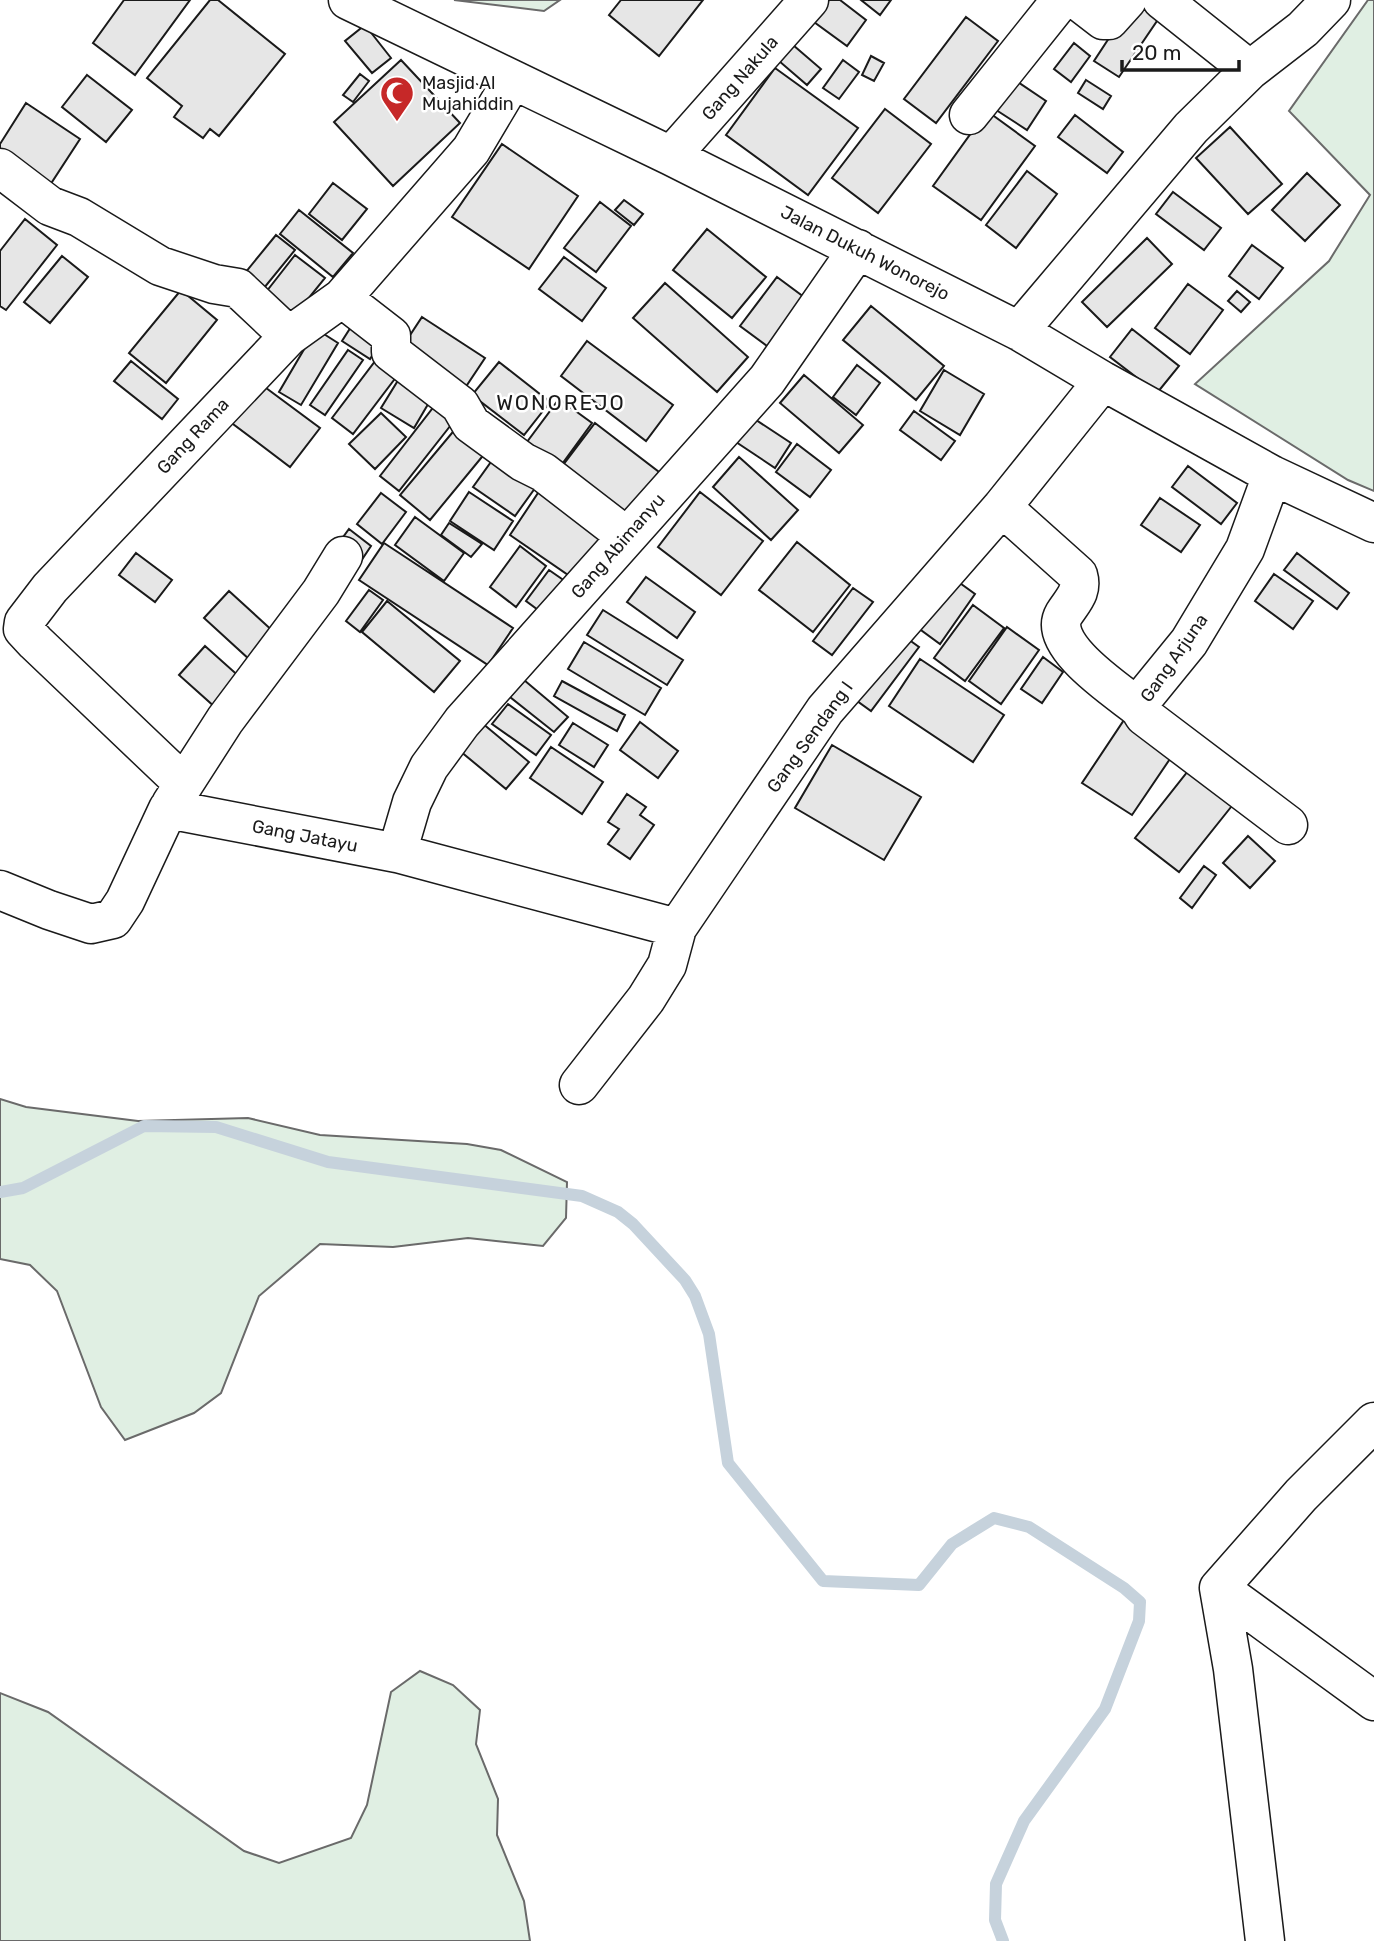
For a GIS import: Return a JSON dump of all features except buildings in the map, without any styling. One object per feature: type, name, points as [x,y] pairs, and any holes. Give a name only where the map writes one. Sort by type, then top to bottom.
[{"type":"street","name":"Jalan Dukuh Wonorejo","points":[[348,0],[671,156],[1019,331],[1272,475],[1374,523]]},
{"type":"street","name":"Gang Nakula","points":[[671,156],[809,0]]},
{"type":"street","points":[[969,115],[1061,0]]},
{"type":"street","points":[[1077,0],[1103,20],[1109,20],[1127,0]]},
{"type":"street","points":[[1162,0],[1250,70]]},
{"type":"street","points":[[1019,331],[1191,128],[1250,70],[1303,29],[1331,0]]},
{"type":"street","name":"Gang Rama","points":[[176,796],[23,629],[24,622],[50,589],[289,336],[342,298],[471,150],[513,81]]},
{"type":"street","points":[[0,168],[50,206],[79,217],[160,266],[238,288],[289,336]]},
{"type":"street","name":"Gang Abimanyu","points":[[397,853],[412,802],[436,758],[462,722],[767,380],[858,249]]},
{"type":"street","points":[[342,298],[391,336],[391,352],[460,405],[471,424],[523,462],[542,472],[626,536]]},
{"type":"street","name":"Gang Sendang I","points":[[579,1085],[646,999],[667,965],[677,928],[825,710],[1002,507],[1103,381]]},
{"type":"street","name":"Gang Arjuna","points":[[1272,475],[1245,549],[1189,642],[1145,696],[1139,708],[1144,716],[1288,825]]},
{"type":"street","points":[[1002,507],[1077,575],[1081,585],[1062,620],[1061,634],[1069,647],[1087,665],[1139,708]]},
{"type":"street","points":[[0,890],[91,924],[113,919],[125,901],[176,796],[225,720],[321,592],[343,556]]},
{"type":"street","name":"Gang Jatayu","points":[[176,796],[677,928]]},
{"type":"street","points":[[1219,1588],[1301,1495],[1374,1422]]},
{"type":"street","points":[[1219,1588],[1374,1700]]},
{"type":"street","points":[[1219,1588],[1233,1669],[1265,1941]]},
{"type":"green space","points":[[454,0],[560,0],[544,11]]},
{"type":"green space","points":[[1368,0],[1374,0],[1374,491],[1348,480],[1195,384],[1329,261],[1370,195],[1289,111]]},
{"type":"green space","points":[[0,1099],[26,1107],[138,1121],[248,1118],[320,1135],[467,1144],[501,1150],[567,1182],[566,1218],[543,1246],[468,1238],[393,1247],[320,1244],[259,1296],[221,1393],[194,1413],[125,1440],[101,1407],[57,1291],[30,1265],[0,1259]]},
{"type":"green space","points":[[420,1671],[453,1685],[480,1710],[476,1744],[498,1799],[497,1835],[524,1901],[530,1941],[0,1941],[0,1693],[48,1712],[244,1851],[279,1863],[351,1838],[367,1805],[391,1692]]},
{"type":"waterway","points":[[0,1192],[23,1188],[144,1126],[216,1127],[328,1162],[582,1196],[618,1212],[633,1224],[685,1280],[695,1296],[709,1334],[728,1463],[823,1581],[919,1585],[952,1544],[994,1518],[1029,1527],[1124,1588],[1140,1602],[1139,1621],[1105,1709],[1024,1821],[996,1884],[995,1920],[1003,1941]]},
{"type":"place","name":"Masjid Al Mujahiddin","points":[[397,123]]},
{"type":"district","name":"WONOREJO","points":[[561,403]]}]
